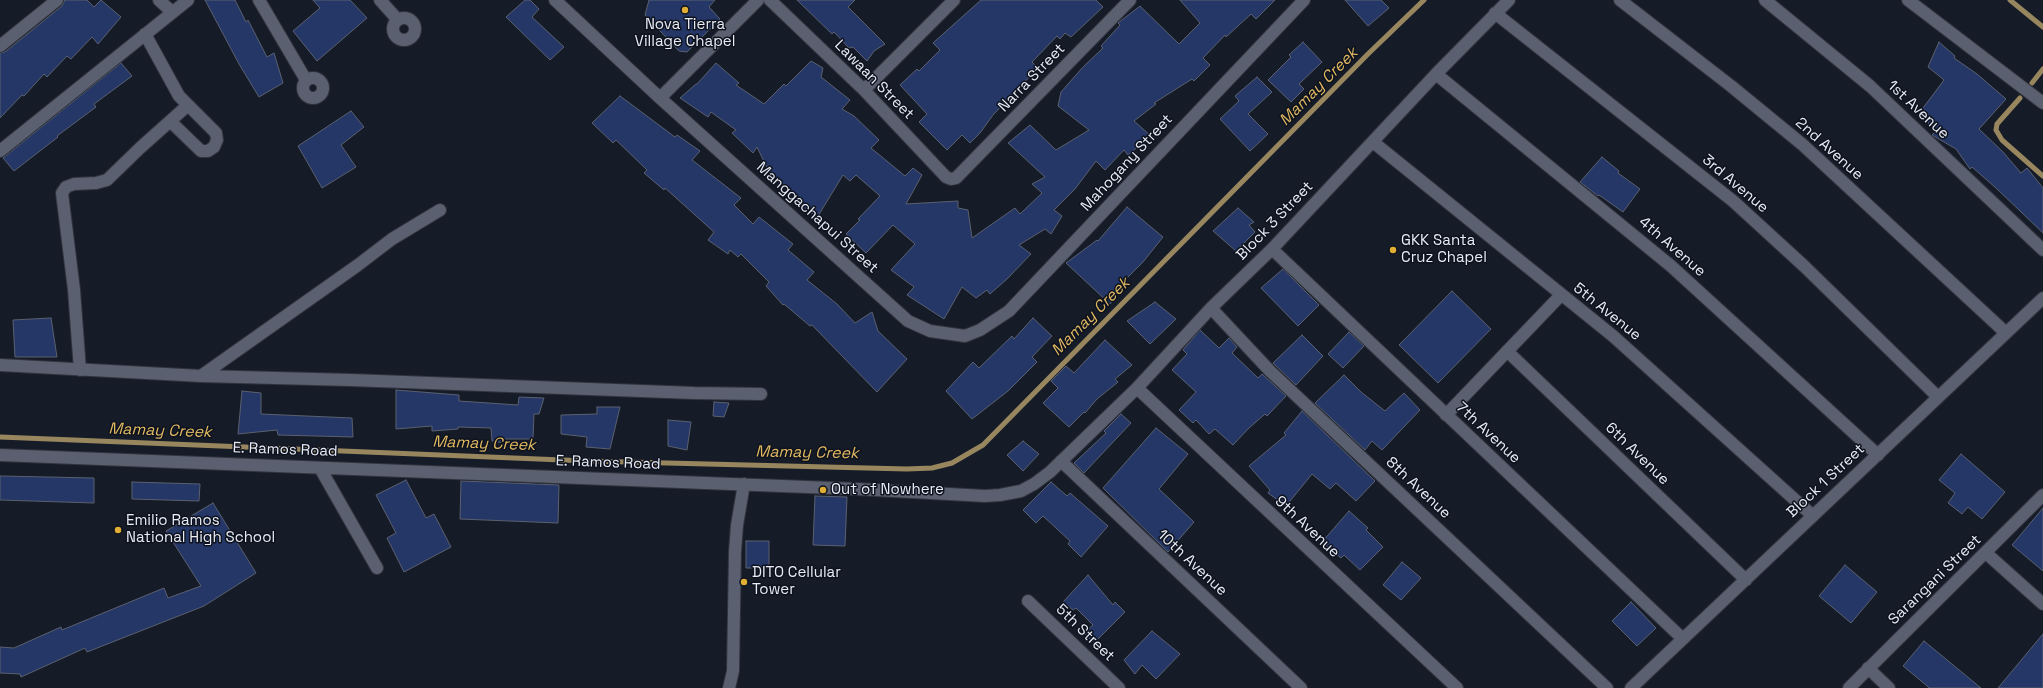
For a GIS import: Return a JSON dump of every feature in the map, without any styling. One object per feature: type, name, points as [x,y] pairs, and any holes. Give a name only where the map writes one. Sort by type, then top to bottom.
[{"type":"street","points":[[0,46],[57,0]]},
{"type":"street","points":[[159,0],[172,12]]},
{"type":"street","points":[[0,151],[188,0]]},
{"type":"street","points":[[259,0],[306,80]]},
{"type":"street","points":[[380,0],[398,20]]},
{"type":"street","name":"Manggachapui Street","points":[[555,0],[660,98],[908,321],[930,331],[965,336]]},
{"type":"street","points":[[660,98],[758,0]]},
{"type":"street","name":"Lawaan Street","points":[[770,0],[864,90],[946,178],[956,178]]},
{"type":"street","points":[[864,90],[954,0]]},
{"type":"street","name":"Narra Street","points":[[956,178],[1130,0]]},
{"type":"street","name":"Mahogany Street","points":[[965,336],[980,330],[1009,311],[1304,0]]},
{"type":"street","name":"Block 3 Street","points":[[1061,461],[1137,388],[1211,308],[1272,249],[1436,74],[1509,0]]},
{"type":"street","name":"2nd Avenue","points":[[1620,0],[1731,86],[1803,145],[2006,333]]},
{"type":"street","name":"1st Avenue","points":[[1765,0],[1870,86],[2043,250]]},
{"type":"street","points":[[1908,0],[2043,103]]},
{"type":"street","name":"3rd Avenue","points":[[1495,13],[1733,202],[1804,266],[1938,397]]},
{"type":"street","points":[[145,34],[179,96],[187,106],[216,133],[217,140],[214,147],[208,151],[201,151],[171,122]]},
{"type":"street","name":"4th Avenue","points":[[1436,74],[1671,266],[1878,455]]},
{"type":"street","points":[[80,370],[74,290],[62,194],[66,186],[96,183],[107,180],[187,106]]},
{"type":"street","name":"5th Avenue","points":[[1373,142],[1640,359],[1813,516]]},
{"type":"street","points":[[201,376],[358,265],[392,239],[440,210]]},
{"type":"street","name":"7th Avenue","points":[[1272,249],[1683,638]]},
{"type":"street","points":[[1446,415],[1561,295]]},
{"type":"street","name":"Block 1 Street","points":[[1631,688],[2043,298]]},
{"type":"street","name":"8th Avenue","points":[[1211,308],[1270,371],[1607,688]]},
{"type":"street","name":"6th Avenue","points":[[1507,351],[1746,580]]},
{"type":"street","points":[[0,365],[201,376],[761,394]]},
{"type":"street","name":"9th Avenue","points":[[1137,388],[1457,688]]},
{"type":"street","name":"E. Ramos Road","points":[[0,455],[1000,495],[1021,491],[1034,484],[1061,461]]},
{"type":"street","name":"10th Avenue","points":[[1061,461],[1301,688]]},
{"type":"street","points":[[320,468],[377,568]]},
{"type":"street","points":[[729,688],[733,671],[735,551],[744,484]]},
{"type":"street","name":"Sarangani Street","points":[[1848,688],[2043,495]]},
{"type":"street","points":[[1986,553],[2043,604]]},
{"type":"street","name":"5th Street","points":[[1028,601],[1119,688]]},
{"type":"street","points":[[1868,668],[1889,688]]},
{"type":"building","points":[[65,0],[87,0],[94,7],[101,0],[121,17],[98,44],[92,37],[71,59],[67,56],[47,77],[44,74],[24,96],[22,95],[0,118],[0,53],[5,52],[62,6]]},
{"type":"building","points":[[205,0],[235,0],[246,22],[248,20],[267,57],[274,53],[283,83],[259,97],[239,64]]},
{"type":"building","points":[[313,0],[350,0],[367,18],[317,61],[293,31],[320,8]]},
{"type":"building","points":[[525,0],[530,0],[539,9],[532,17],[564,47],[550,60],[506,17]]},
{"type":"building","points":[[649,0],[715,0],[709,7],[720,19],[687,52],[679,51],[645,15]]},
{"type":"building","points":[[797,0],[855,0],[848,7],[885,44],[874,51],[867,61],[853,47],[849,48],[834,32],[832,34]]},
{"type":"building","points":[[981,0],[1096,0],[1103,7],[1071,37],[1065,33],[1060,39],[1057,36],[1032,62],[1038,68],[993,115],[980,133],[970,143],[962,135],[947,150],[919,122],[927,114],[900,85],[917,69],[919,71],[940,50],[933,43]]},
{"type":"building","points":[[1180,0],[1275,0],[1256,19],[1251,14],[1226,37],[1225,35],[1203,58],[1210,65],[1194,81],[1192,79],[1154,103],[1156,104],[1134,121],[1151,136],[1128,155],[1124,150],[1105,170],[1096,161],[1075,189],[1054,210],[1062,216],[1051,234],[1045,229],[1019,245],[1031,254],[1007,279],[990,294],[987,290],[976,298],[962,287],[944,319],[907,295],[914,287],[891,270],[915,244],[893,225],[866,253],[846,234],[880,196],[856,175],[850,181],[843,175],[818,216],[799,207],[803,202],[771,176],[757,147],[753,153],[732,133],[736,130],[711,112],[708,117],[680,98],[697,84],[716,63],[739,83],[736,85],[764,104],[784,84],[786,86],[811,61],[823,68],[821,77],[850,100],[842,109],[854,116],[879,140],[871,148],[905,176],[913,168],[922,175],[906,204],[958,201],[958,208],[968,210],[972,238],[1015,208],[1020,214],[1042,193],[1032,184],[1045,177],[1008,143],[1030,125],[1056,150],[1089,130],[1058,106],[1061,92],[1083,67],[1103,48],[1101,46],[1120,25],[1118,23],[1140,6],[1179,44],[1200,23]]},
{"type":"building","points":[[1345,0],[1381,0],[1389,8],[1368,26]]},
{"type":"building","points":[[1303,42],[1322,62],[1299,84],[1304,89],[1291,102],[1268,80],[1291,57],[1289,55]]},
{"type":"building","points":[[1939,42],[1955,56],[1954,58],[1977,74],[2006,99],[1979,129],[2003,152],[2021,173],[2027,168],[2043,188],[2043,233],[1996,188],[1972,167],[1970,169],[1956,149],[1932,135],[1935,132],[1920,112],[1944,80],[1928,67]]},
{"type":"building","points":[[121,63],[132,76],[94,104],[96,107],[14,171],[3,158]]},
{"type":"building","points":[[1257,77],[1272,92],[1248,114],[1268,134],[1250,151],[1220,119],[1239,101],[1235,96]]},
{"type":"building","points":[[620,96],[675,137],[677,135],[700,151],[692,160],[741,198],[734,205],[753,224],[759,217],[793,244],[788,250],[814,272],[807,280],[837,304],[855,323],[872,312],[878,331],[907,359],[877,392],[812,325],[810,326],[784,304],[783,305],[766,286],[769,282],[741,254],[738,257],[730,250],[728,254],[708,240],[714,232],[665,188],[664,190],[644,173],[647,170],[616,140],[613,143],[592,123]]},
{"type":"building","points":[[351,111],[364,127],[341,145],[356,167],[322,188],[298,146]]},
{"type":"building","points":[[1602,157],[1619,171],[1618,173],[1640,189],[1623,212],[1580,182]]},
{"type":"building","points":[[1127,207],[1163,237],[1143,262],[1122,283],[1124,285],[1110,304],[1066,263],[1097,240],[1098,241]]},
{"type":"building","points":[[1238,208],[1254,222],[1249,225],[1255,232],[1236,251],[1213,231]]},
{"type":"building","points":[[1283,269],[1319,305],[1298,326],[1261,288]]},
{"type":"building","points":[[1452,291],[1491,329],[1438,383],[1399,345]]},
{"type":"building","points":[[1155,302],[1176,319],[1150,344],[1127,321]]},
{"type":"building","points":[[51,318],[57,357],[15,357],[13,320]]},
{"type":"building","points":[[1033,318],[1052,336],[1032,357],[1037,362],[1008,391],[972,419],[946,391],[973,362],[979,368],[1012,336],[1014,339]]},
{"type":"building","points":[[1200,330],[1219,348],[1229,338],[1237,347],[1232,353],[1258,378],[1262,374],[1286,396],[1267,416],[1265,414],[1233,445],[1215,429],[1209,434],[1196,420],[1193,423],[1179,410],[1196,392],[1172,370],[1187,354],[1183,350]]},
{"type":"building","points":[[1349,332],[1364,346],[1343,368],[1328,354]]},
{"type":"building","points":[[1302,335],[1323,356],[1296,385],[1273,363]]},
{"type":"building","points":[[1105,340],[1132,365],[1115,379],[1118,382],[1097,399],[1085,413],[1084,412],[1069,427],[1043,403],[1058,388],[1051,381],[1066,366],[1074,373]]},
{"type":"building","points":[[1344,375],[1361,392],[1385,411],[1404,393],[1420,410],[1382,450],[1372,441],[1365,450],[1315,403]]},
{"type":"building","points":[[396,390],[459,395],[459,401],[518,405],[519,397],[544,398],[539,414],[534,414],[533,439],[504,439],[504,443],[492,441],[491,428],[458,427],[458,429],[432,431],[432,426],[396,429]]},
{"type":"building","points":[[242,391],[261,393],[261,414],[352,418],[353,437],[278,435],[277,430],[238,434]]},
{"type":"building","points":[[714,402],[729,403],[724,417],[713,416]]},
{"type":"building","points":[[597,407],[620,407],[610,449],[586,447],[587,437],[561,434],[561,415],[597,414]]},
{"type":"building","points":[[1302,411],[1375,481],[1356,501],[1336,483],[1330,489],[1312,474],[1286,506],[1268,493],[1270,490],[1249,466],[1286,435],[1284,433]]},
{"type":"building","points":[[1121,414],[1131,423],[1084,473],[1074,463],[1106,433],[1104,431]]},
{"type":"building","points":[[668,420],[691,422],[687,450],[668,446]]},
{"type":"building","points":[[1156,428],[1188,454],[1159,489],[1194,522],[1168,552],[1103,488]]},
{"type":"building","points":[[1023,441],[1039,454],[1023,471],[1007,455]]},
{"type":"building","points":[[1961,454],[2005,492],[1982,519],[1968,507],[1962,514],[1948,503],[1955,493],[1939,480]]},
{"type":"building","points":[[0,476],[94,478],[94,503],[0,500]]},
{"type":"building","points":[[406,480],[426,518],[434,514],[451,547],[404,572],[387,538],[396,533],[376,495]]},
{"type":"building","points":[[461,481],[559,485],[558,523],[460,519]]},
{"type":"building","points":[[132,482],[200,484],[199,501],[132,499]]},
{"type":"building","points":[[1051,482],[1067,496],[1070,493],[1108,526],[1081,557],[1068,544],[1070,541],[1043,516],[1036,523],[1023,510]]},
{"type":"building","points":[[815,496],[847,497],[845,546],[813,545]]},
{"type":"building","points":[[213,503],[256,573],[204,606],[87,652],[85,648],[21,677],[20,674],[0,673],[0,647],[14,648],[61,627],[62,630],[164,588],[168,598],[201,586],[166,531]]},
{"type":"building","points":[[2043,508],[2043,571],[2012,545]]},
{"type":"building","points":[[1349,511],[1368,528],[1366,530],[1383,547],[1360,570],[1344,555],[1341,558],[1322,542]]},
{"type":"building","points":[[746,541],[769,541],[769,568],[746,568]]},
{"type":"building","points":[[1402,562],[1421,578],[1401,600],[1383,585]]},
{"type":"building","points":[[1845,565],[1877,592],[1851,623],[1819,596]]},
{"type":"building","points":[[1088,575],[1113,605],[1115,602],[1125,612],[1094,643],[1084,633],[1093,625],[1076,608],[1073,610],[1063,602]]},
{"type":"building","points":[[1631,602],[1656,628],[1637,646],[1612,621]]},
{"type":"building","points":[[1152,631],[1180,654],[1156,679],[1142,665],[1135,674],[1124,660]]},
{"type":"building","points":[[2043,634],[2043,688],[1998,688]]},
{"type":"building","points":[[1924,641],[1981,688],[1929,688],[1903,666]]},
{"type":"waterway","name":"Mamay Creek","points":[[0,437],[587,461],[907,469],[932,468],[952,463],[983,445],[1368,54],[1424,0]]},
{"type":"waterway","name":"Mamay Creek","points":[[2010,0],[2043,27]]},
{"type":"waterway","name":"Mamay Creek","points":[[2032,83],[2043,69]]},
{"type":"waterway","name":"Mamay Creek","points":[[2020,98],[1997,124],[1996,130],[2002,140],[2043,176]]},
{"type":"place","name":"Nova Tierra Village Chapel","points":[[685,10]]},
{"type":"place","name":"GKK Santa Cruz Chapel","points":[[1393,250]]},
{"type":"place","name":"Out of Nowhere","points":[[823,490]]},
{"type":"place","name":"Emilio Ramos National High School","points":[[118,530]]},
{"type":"place","name":"DITO Cellular Tower","points":[[744,582]]}]
